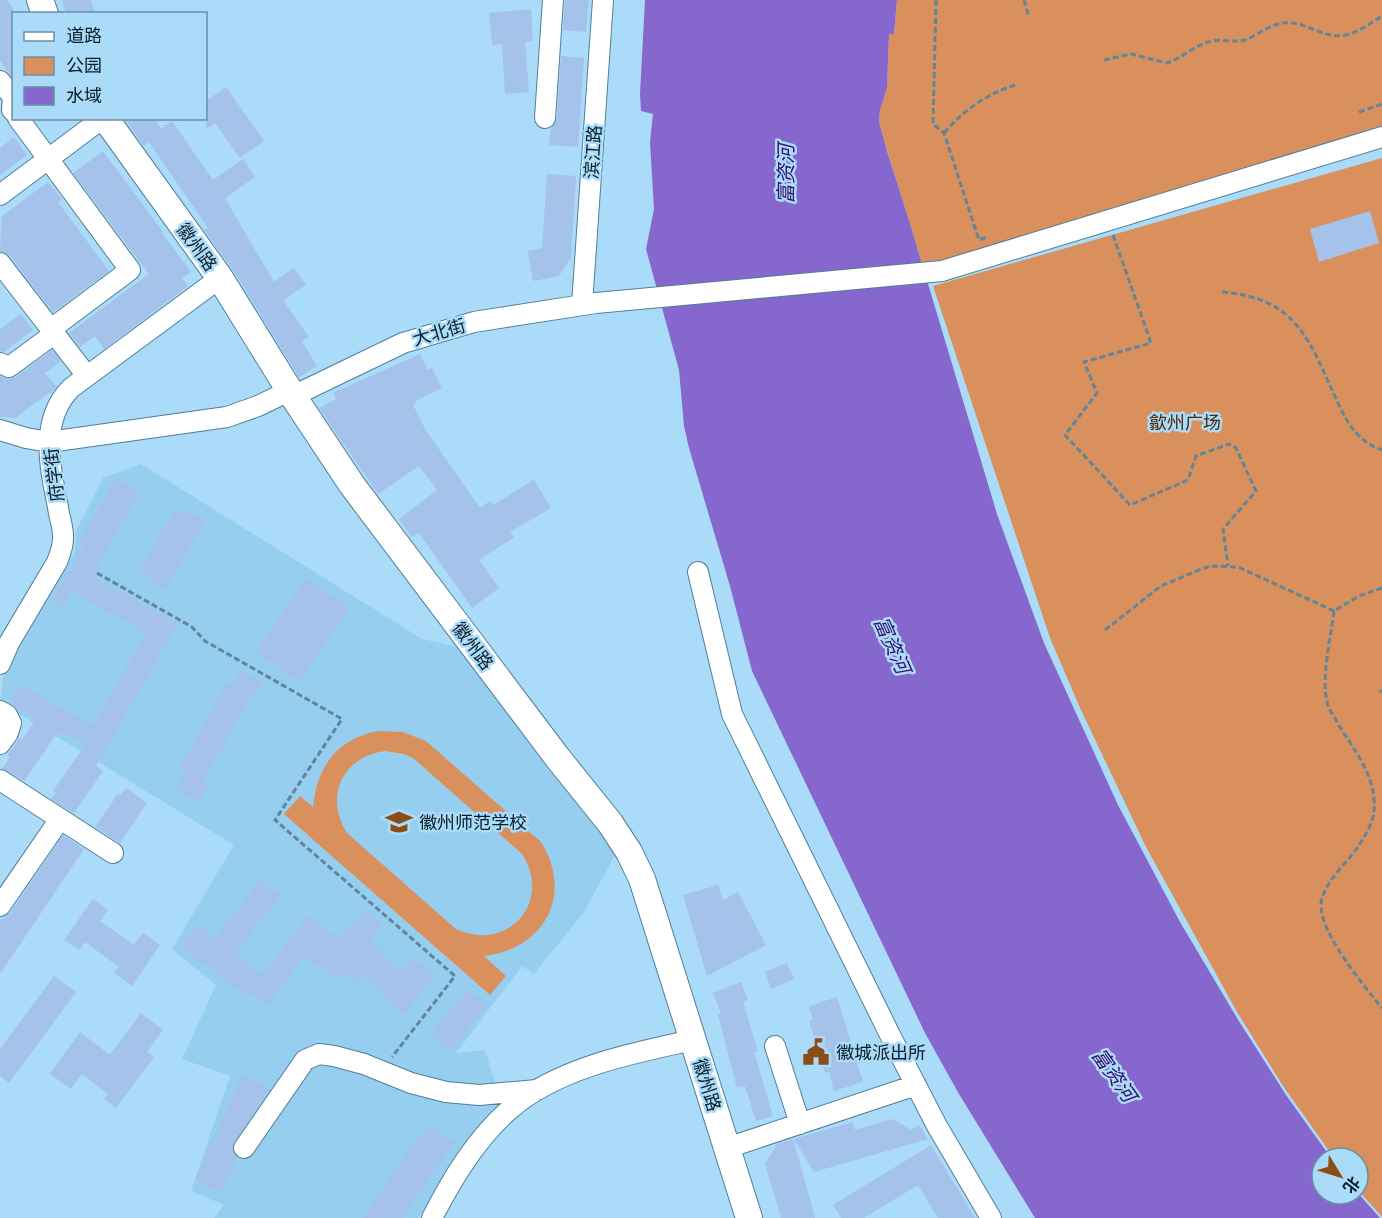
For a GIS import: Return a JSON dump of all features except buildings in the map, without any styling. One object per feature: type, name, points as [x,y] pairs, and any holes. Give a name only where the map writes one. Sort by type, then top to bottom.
[{"type":"main road","name":"徽州路","points":[[105,120],[220,278],[291,393],[352,485],[620,837],[642,879],[748,1218]]},
{"type":"street","points":[[545,118],[553,0]]},
{"type":"street","name":"滨江路","points":[[589,304],[603,0]]},
{"type":"street","points":[[0,81],[12,97]]},
{"type":"street","points":[[0,363],[9,367],[130,270],[19,120]]},
{"type":"street","points":[[0,195],[101,120]]},
{"type":"street","name":"大北街","points":[[49,442],[227,417],[291,393],[403,343],[445,329],[504,316],[589,304],[942,271],[1382,137]]},
{"type":"street","points":[[0,263],[87,376]]},
{"type":"street","name":"府学街","points":[[0,664],[9,643],[62,550],[64,538],[52,478],[49,442],[52,420],[59,402],[70,388],[220,278]]},
{"type":"street","points":[[0,430],[49,442]]},
{"type":"street","points":[[698,572],[732,714],[916,1086],[991,1218]]},
{"type":"street","points":[[0,711],[11,723],[8,733],[0,744]]},
{"type":"street","points":[[0,780],[113,853]]},
{"type":"street","points":[[0,906],[60,819]]},
{"type":"street","points":[[432,1218],[456,1174],[482,1139],[509,1110],[537,1090],[570,1074],[607,1062],[693,1040]]},
{"type":"street","points":[[775,1046],[800,1124]]},
{"type":"street","points":[[244,1148],[305,1060],[319,1054],[349,1060],[428,1089],[479,1095],[537,1090]]},
{"type":"street","points":[[727,1148],[916,1086]]},
{"type":"path","points":[[936,0],[933,124],[944,133],[980,240],[987,237]]},
{"type":"path","points":[[1024,0],[1029,17]]},
{"type":"path","points":[[1104,60],[1131,54],[1167,63],[1207,42],[1224,39],[1245,40],[1279,23],[1304,25],[1328,34],[1345,35],[1365,27],[1382,16]]},
{"type":"path","points":[[944,133],[975,104],[1001,90],[1015,86]]},
{"type":"path","points":[[1359,112],[1382,104]]},
{"type":"path","points":[[1108,220],[1150,343],[1084,362],[1097,393],[1065,435],[1130,505],[1188,480],[1196,456],[1229,444],[1236,447],[1256,491],[1223,529],[1228,566]]},
{"type":"path","points":[[1222,292],[1254,297],[1293,318],[1308,338],[1350,428],[1367,443],[1382,450]]},
{"type":"path","points":[[1105,630],[1161,586],[1204,568],[1228,566],[1248,571],[1334,611]]},
{"type":"path","points":[[97,573],[192,627],[205,641],[342,719],[275,820],[455,976],[394,1053],[384,1072]]},
{"type":"path","points":[[1334,611],[1359,596],[1382,588]]},
{"type":"path","points":[[1334,611],[1326,671],[1326,701],[1350,744],[1365,765],[1374,796],[1375,809],[1364,837],[1332,879],[1322,899],[1322,912],[1331,936],[1345,962],[1382,1008]]},
{"type":"shaded area","name":"徽州师范学校","points":[[141,464],[422,639],[464,648],[620,846],[584,912],[534,974],[522,966],[456,1053],[485,1050],[501,1102],[418,1218],[214,1218],[224,1205],[191,1191],[230,1076],[182,1059],[216,985],[172,949],[234,845],[0,702],[5,663],[75,552],[76,531],[103,478]]},
{"type":"green space","points":[[897,0],[1382,0],[1382,128],[941,264],[922,263],[879,121],[887,87],[889,34],[894,34]]},
{"type":"green space","name":"歙州广场","points":[[1382,158],[1382,1217],[1370,1204],[1370,1146],[1326,1146],[1283,1086],[1237,1012],[1146,847],[1081,710],[1050,638],[933,286]]},
{"type":"green space","points":[[378,731],[403,732],[426,741],[541,842],[550,862],[554,881],[553,900],[547,916],[537,931],[523,943],[505,951],[484,956],[506,976],[490,995],[284,814],[300,796],[313,807],[319,779],[332,757],[351,740]],"holes":[[[385,751],[413,758],[522,854],[530,872],[532,889],[528,905],[520,918],[508,928],[493,934],[475,935],[456,929],[347,833],[337,806],[341,781],[348,770],[358,761],[370,755]]]},
{"type":"water","name":"富资河","points":[[645,0],[897,0],[894,34],[889,34],[887,88],[879,121],[997,514],[1044,643],[1118,805],[1180,922],[1237,1018],[1286,1095],[1322,1146],[1310,1146],[1310,1206],[1369,1206],[1380,1218],[1035,1218],[959,1094],[925,1033],[752,671],[730,586],[689,448],[684,426],[679,370],[646,249],[654,209],[650,142],[653,114],[641,111]]},
{"type":"place","name":"徽州师范学校","points":[[399,822]]},
{"type":"place","name":"徽城派出所","points":[[816,1052]]}]
